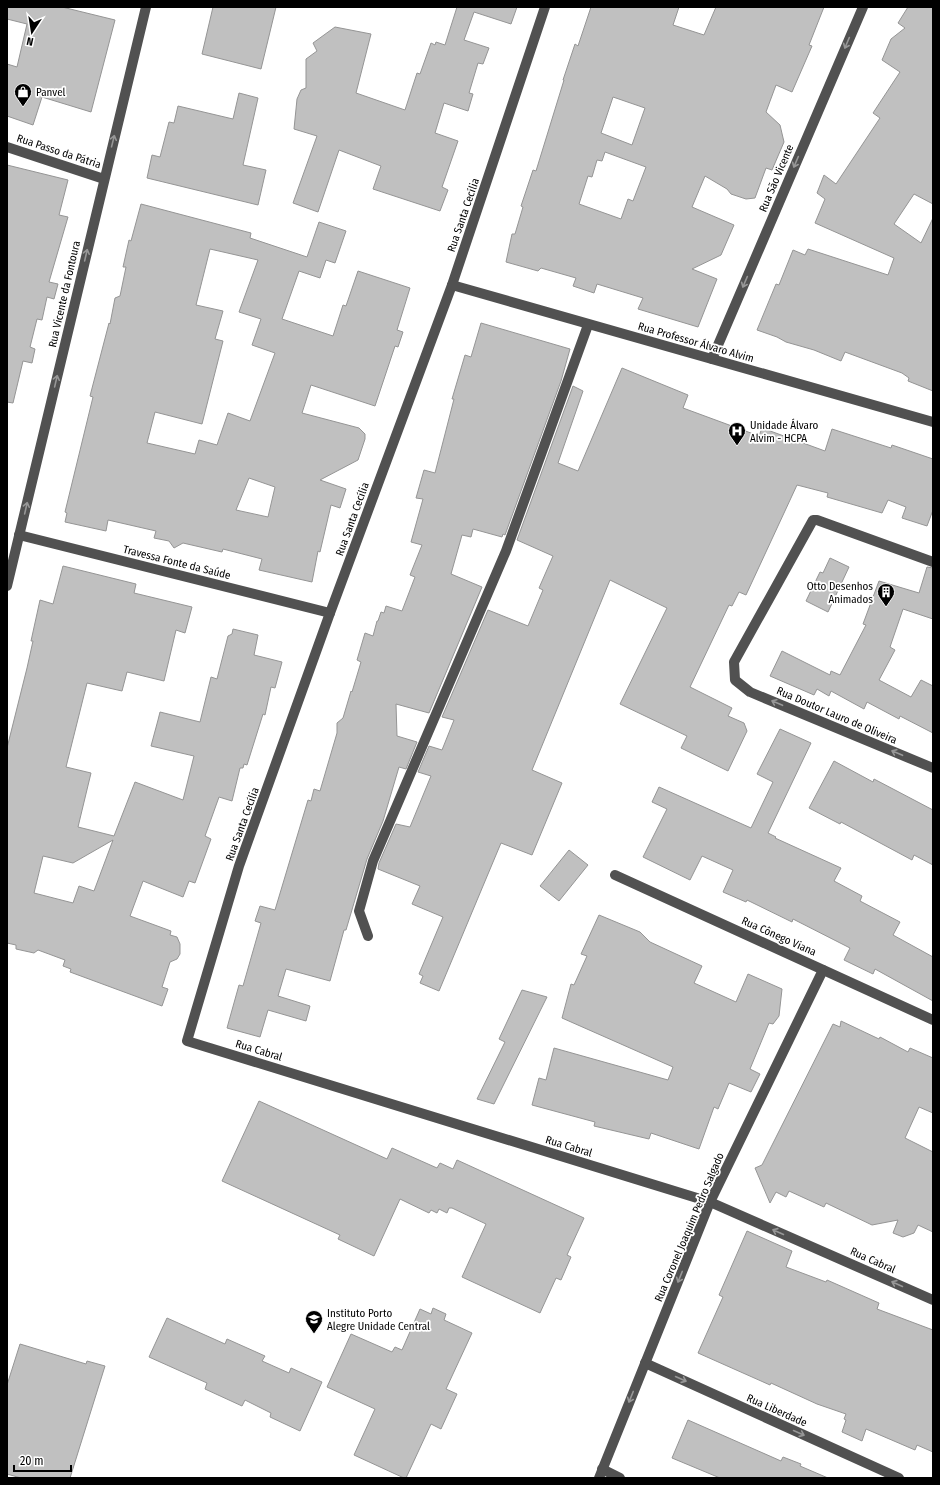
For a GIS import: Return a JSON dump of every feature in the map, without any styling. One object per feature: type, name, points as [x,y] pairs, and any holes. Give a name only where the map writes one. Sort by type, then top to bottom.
[{"type":"street","name":"Rua Vicente da Fontoura","points":[[7,586],[146,7]]},
{"type":"street","name":"Rua Santa Cecília","points":[[187,1041],[239,866],[330,613],[452,285],[546,7]]},
{"type":"street","name":"Rua São Vicente","points":[[712,359],[862,7]]},
{"type":"street","name":"Rua Passo da Pátria","points":[[7,147],[104,179]]},
{"type":"street","name":"Rua Professor Álvaro Alvim","points":[[452,285],[588,325],[933,422]]},
{"type":"street","points":[[368,936],[359,912],[373,861],[506,551],[588,325]]},
{"type":"street","name":"Rua Doutor Lauro de Oliveira","points":[[933,562],[817,520],[813,520],[734,662],[735,680],[750,692],[933,768]]},
{"type":"street","name":"Travessa Fonte da Saúde","points":[[19,535],[330,613]]},
{"type":"street","name":"Rua Cônego Viana","points":[[615,875],[933,1020]]},
{"type":"street","name":"Rua Coronel Joaquim Pedro Salgado","points":[[600,1474],[710,1202],[823,970]]},
{"type":"street","name":"Rua Cabral","points":[[187,1041],[710,1202],[933,1300]]},
{"type":"street","name":"Rua Liberdade","points":[[645,1363],[898,1478]]},
{"type":"street","points":[[600,1474],[620,1478]]},
{"type":"building","points":[[7,7],[62,7],[115,20],[91,112],[42,97],[33,125],[7,116],[7,64],[17,67],[27,24],[7,19]]},
{"type":"building","points":[[213,7],[276,7],[261,69],[202,54]]},
{"type":"building","points":[[457,7],[517,7],[511,24],[474,12],[464,40],[489,48],[483,64],[478,63],[469,93],[473,94],[468,111],[444,103],[435,133],[458,141],[442,187],[448,190],[440,211],[373,189],[381,166],[339,150],[318,212],[293,203],[317,136],[294,129],[297,99],[301,90],[306,88],[306,59],[317,51],[313,43],[335,27],[371,34],[356,93],[405,110],[417,73],[420,74],[431,43],[435,45],[436,42],[445,45]]},
{"type":"building","points":[[591,7],[679,7],[673,25],[704,35],[716,7],[824,7],[809,45],[812,46],[792,92],[776,85],[766,112],[780,125],[784,142],[772,170],[766,168],[755,198],[746,199],[731,194],[727,189],[705,176],[692,207],[734,225],[721,255],[692,269],[717,279],[698,327],[638,309],[643,298],[597,284],[594,293],[573,286],[576,278],[541,268],[538,271],[506,262],[512,234],[515,234],[523,207],[521,206],[533,170],[536,171],[575,44],[578,46]],"holes":[[[613,97],[645,108],[632,145],[601,133]],[[605,152],[646,167],[633,201],[628,199],[621,219],[579,204],[588,176],[592,177],[597,160],[602,161]]]},
{"type":"building","points":[[908,7],[933,7],[933,204],[914,194],[894,224],[921,243],[933,218],[933,391],[908,381],[909,378],[902,373],[845,352],[841,361],[814,350],[786,342],[757,330],[776,284],[779,285],[793,250],[805,255],[808,249],[888,275],[894,258],[815,223],[825,199],[817,193],[824,175],[836,184],[880,118],[873,113],[900,72],[882,60],[891,39],[905,28],[898,23]]},
{"type":"building","points":[[239,93],[258,98],[243,165],[266,170],[258,205],[147,178],[152,155],[160,157],[169,122],[174,123],[178,106],[233,119]]},
{"type":"building","points":[[7,165],[68,180],[59,215],[68,217],[49,282],[58,284],[54,299],[47,297],[42,320],[37,319],[30,347],[35,349],[32,363],[23,361],[13,403],[7,402]]},
{"type":"building","points":[[141,204],[251,233],[250,238],[307,257],[319,222],[346,231],[335,263],[326,260],[320,278],[299,271],[282,319],[333,336],[343,305],[346,306],[358,271],[410,288],[397,330],[403,332],[398,347],[395,346],[375,406],[311,385],[302,413],[359,428],[365,434],[365,439],[358,460],[320,480],[346,489],[340,508],[331,505],[320,552],[318,551],[312,582],[259,570],[262,559],[223,549],[222,552],[183,543],[174,548],[169,541],[154,538],[156,531],[108,520],[106,531],[65,522],[67,513],[65,512],[93,397],[90,396],[109,323],[110,324],[115,298],[120,296],[126,267],[123,267],[129,240],[131,241]],"holes":[[[210,249],[258,260],[239,312],[261,319],[252,345],[275,353],[250,421],[228,413],[217,445],[199,440],[195,454],[147,443],[155,412],[202,424],[223,341],[215,339],[223,311],[196,305]],[[249,478],[275,487],[268,517],[236,510]]]},
{"type":"building","points":[[481,323],[570,349],[561,381],[505,535],[503,534],[502,537],[473,529],[471,537],[462,535],[451,574],[482,587],[429,713],[396,704],[397,736],[417,742],[406,769],[399,767],[383,821],[367,859],[346,930],[344,930],[330,981],[286,969],[278,996],[310,1006],[306,1021],[268,1010],[260,1037],[227,1028],[239,985],[243,986],[261,923],[255,921],[260,906],[275,910],[308,800],[311,801],[314,789],[320,791],[337,733],[337,723],[343,718],[361,662],[357,660],[365,633],[373,636],[377,621],[381,612],[384,613],[386,606],[402,611],[415,577],[410,575],[422,545],[411,542],[423,499],[416,498],[424,470],[435,473],[454,399],[452,399],[465,355],[471,357]]},
{"type":"building","points":[[622,368],[688,395],[683,408],[759,436],[762,428],[825,451],[832,429],[891,448],[892,445],[933,459],[933,510],[927,526],[902,518],[906,507],[888,500],[882,513],[827,497],[828,493],[797,485],[746,595],[739,592],[732,606],[729,605],[690,687],[732,708],[728,716],[744,723],[747,731],[728,771],[681,748],[687,736],[620,704],[667,608],[610,580],[532,770],[562,783],[532,855],[501,843],[439,991],[420,983],[423,976],[419,974],[443,917],[412,904],[420,886],[378,869],[379,863],[396,824],[410,827],[431,776],[418,772],[429,746],[442,750],[454,720],[442,717],[488,610],[528,626],[543,590],[539,588],[553,556],[517,540],[573,386],[583,391],[558,463],[578,471]]},
{"type":"building","points":[[830,558],[849,567],[828,612],[806,601],[820,572],[823,573]]},
{"type":"building","points":[[63,566],[136,584],[134,593],[192,607],[185,633],[176,630],[164,681],[127,672],[122,691],[87,683],[66,767],[91,773],[78,827],[114,836],[135,782],[183,800],[194,756],[151,746],[160,712],[200,722],[211,677],[217,679],[228,636],[232,634],[233,629],[258,635],[254,655],[282,662],[275,688],[271,687],[265,715],[263,714],[247,765],[244,764],[243,768],[240,768],[232,801],[219,797],[205,836],[211,839],[195,883],[189,881],[183,897],[143,881],[130,916],[171,931],[170,935],[177,937],[180,944],[180,954],[177,959],[170,962],[162,987],[168,989],[162,1006],[70,972],[71,969],[63,966],[65,960],[38,950],[34,953],[16,949],[16,945],[7,943],[7,748],[27,668],[40,600],[53,604]],"holes":[[[113,840],[94,891],[79,886],[73,903],[34,893],[43,856],[73,863]]]},
{"type":"building","points":[[927,567],[933,568],[933,619],[903,609],[890,647],[895,650],[879,680],[911,697],[921,680],[933,686],[933,733],[900,716],[899,719],[867,702],[864,709],[831,691],[829,696],[817,689],[814,695],[770,676],[782,651],[830,675],[831,671],[840,675],[866,625],[863,624],[879,581],[919,593]]},
{"type":"building","points":[[780,729],[811,743],[768,833],[776,837],[775,838],[841,868],[834,881],[862,896],[860,901],[900,922],[893,935],[933,957],[933,1001],[875,969],[873,974],[844,960],[850,948],[793,919],[792,922],[747,900],[746,902],[723,892],[733,870],[702,856],[690,880],[643,857],[667,809],[652,802],[659,787],[751,828],[773,782],[757,774]]},
{"type":"building","points":[[834,761],[873,782],[874,779],[933,810],[933,865],[914,855],[912,860],[841,822],[840,824],[809,808]]},
{"type":"building","points":[[569,850],[588,865],[559,901],[540,886]]},
{"type":"building","points":[[599,915],[640,932],[650,942],[702,966],[694,983],[736,1002],[748,974],[782,989],[779,1016],[773,1024],[769,1023],[750,1069],[760,1074],[751,1092],[729,1083],[718,1109],[714,1107],[699,1149],[651,1133],[649,1139],[594,1126],[595,1122],[532,1105],[539,1078],[546,1080],[554,1048],[668,1080],[673,1067],[562,1018],[571,984],[574,985],[587,956],[581,954]]},
{"type":"building","points":[[522,990],[547,997],[494,1104],[477,1099],[505,1042],[499,1039]]},
{"type":"building","points":[[841,1021],[879,1039],[880,1037],[908,1052],[910,1048],[933,1058],[933,1113],[919,1107],[905,1138],[933,1152],[933,1232],[918,1225],[914,1233],[903,1237],[893,1233],[898,1220],[872,1225],[826,1203],[824,1207],[789,1191],[786,1197],[776,1192],[770,1203],[755,1168],[762,1165],[833,1024],[840,1027]]},
{"type":"building","points":[[259,1101],[387,1159],[392,1148],[437,1168],[440,1163],[453,1169],[457,1160],[584,1218],[567,1255],[571,1257],[561,1280],[556,1278],[540,1313],[462,1277],[486,1224],[452,1208],[449,1208],[447,1213],[439,1209],[437,1213],[431,1210],[429,1213],[400,1199],[374,1256],[338,1239],[340,1235],[222,1181]]},
{"type":"building","points":[[747,1231],[792,1251],[786,1267],[826,1282],[827,1280],[879,1303],[877,1309],[933,1330],[933,1452],[917,1445],[915,1450],[866,1429],[862,1441],[842,1432],[846,1420],[844,1419],[846,1414],[817,1404],[771,1383],[770,1385],[698,1353],[723,1297],[719,1295]]},
{"type":"building","points":[[433,1308],[446,1314],[444,1320],[472,1333],[446,1389],[457,1394],[441,1429],[431,1424],[406,1478],[404,1478],[354,1455],[375,1409],[327,1387],[351,1334],[392,1352],[395,1347],[402,1350],[420,1309],[431,1314]]},
{"type":"building","points":[[167,1318],[225,1344],[227,1339],[265,1356],[262,1361],[289,1373],[291,1368],[322,1382],[300,1431],[270,1417],[271,1413],[245,1400],[242,1406],[205,1389],[207,1383],[149,1357]]},
{"type":"building","points":[[20,1344],[86,1364],[87,1361],[105,1366],[70,1478],[21,1478],[7,1474],[7,1385]]},
{"type":"building","points":[[688,1420],[781,1461],[783,1457],[801,1464],[800,1466],[828,1478],[720,1478],[672,1458]]},
{"type":"place","name":"Panvel","points":[[23,107]]},
{"type":"place","name":"Unidade Álvaro Alvim - HCPA","points":[[737,446]]},
{"type":"place","name":"Otto Desenhos Animados","points":[[886,607]]},
{"type":"place","name":"Instituto Porto Alegre Unidade Central","points":[[314,1334]]}]
